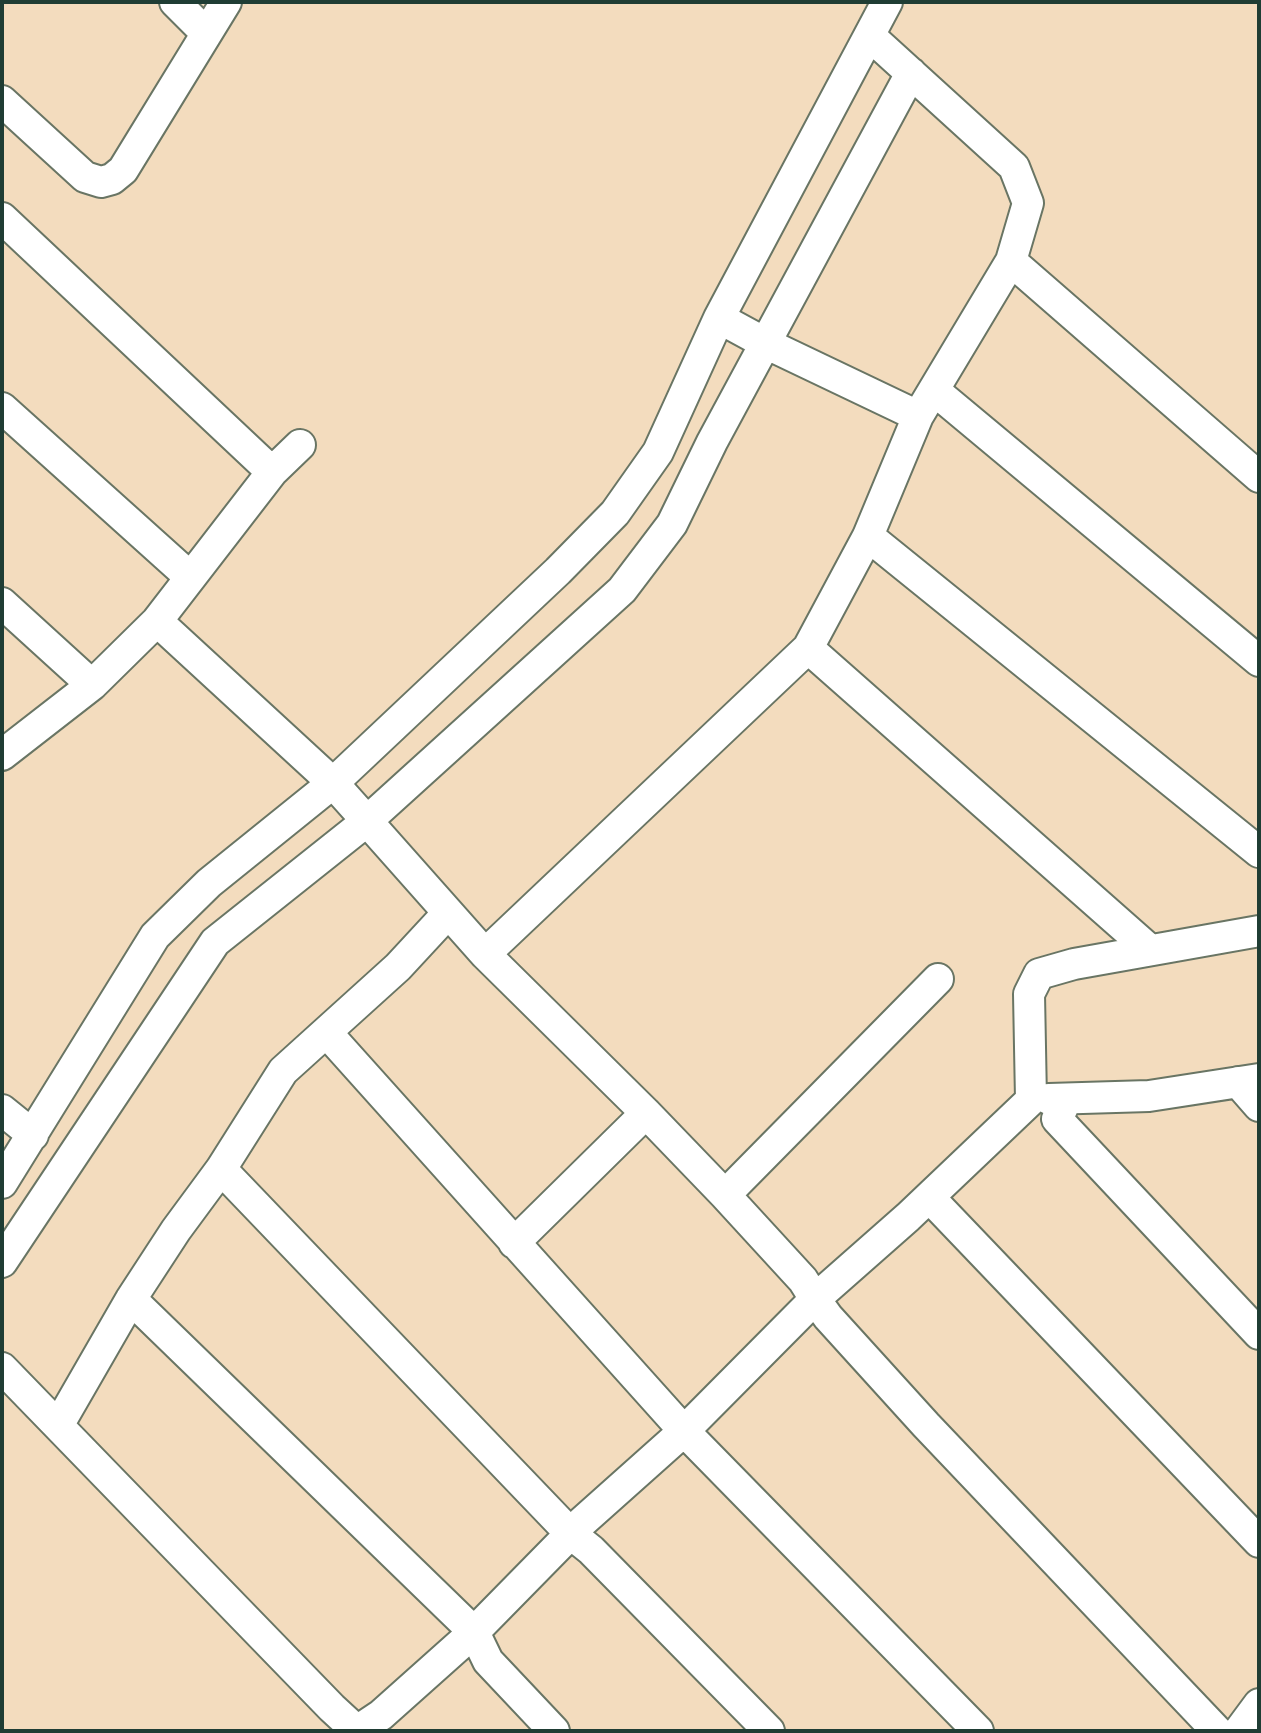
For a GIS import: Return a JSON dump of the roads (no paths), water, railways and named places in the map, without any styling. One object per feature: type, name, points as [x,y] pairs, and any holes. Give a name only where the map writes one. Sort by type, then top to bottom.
[{"type":"street","points":[[175,2],[206,33]]},
{"type":"street","points":[[2,101],[85,177],[101,182],[112,179],[123,170],[226,2]]},
{"type":"street","points":[[2,1183],[155,936],[209,883],[333,783],[558,571],[615,513],[658,452],[719,318],[886,2]]},
{"type":"street","points":[[485,954],[808,648],[868,536],[918,416],[1011,261],[1028,203],[1014,167],[870,36]]},
{"type":"street","points":[[2,1262],[215,942],[367,821],[622,590],[672,524],[712,442],[911,73]]},
{"type":"street","points":[[2,218],[272,472]]},
{"type":"street","points":[[1011,261],[1259,477]]},
{"type":"street","points":[[719,318],[918,416]]},
{"type":"street","points":[[935,391],[1259,661]]},
{"type":"street","points":[[2,408],[190,577]]},
{"type":"street","points":[[2,755],[92,685],[157,621],[272,472],[300,445]]},
{"type":"street","points":[[868,536],[1259,852]]},
{"type":"street","points":[[2,603],[92,685]]},
{"type":"street","points":[[157,621],[333,783],[485,954],[725,1195],[803,1280],[828,1317],[926,1425],[1217,1731]]},
{"type":"street","points":[[808,648],[1150,950]]},
{"type":"street","points":[[59,1424],[131,1299],[221,1169],[283,1071],[398,967],[448,913]]},
{"type":"street","points":[[1031,1100],[1029,994],[1039,974],[1074,964],[1259,931]]},
{"type":"street","points":[[725,1195],[938,979]]},
{"type":"street","points":[[327,1033],[684,1431],[978,1731]]},
{"type":"street","points":[[2,1368],[321,1697],[358,1731],[381,1715],[474,1632],[571,1534],[684,1431],[815,1299],[1031,1100],[1149,1096],[1248,1081],[1259,1106]]},
{"type":"street","points":[[1067,1099],[1057,1119],[1259,1334]]},
{"type":"street","points":[[2,1110],[33,1135]]},
{"type":"street","points":[[514,1243],[646,1113]]},
{"type":"street","points":[[221,1169],[571,1534],[591,1550],[769,1731]]},
{"type":"street","points":[[929,1197],[1259,1542]]},
{"type":"street","points":[[131,1299],[474,1632],[488,1661],[554,1731]]},
{"type":"street","points":[[1239,1731],[1259,1704]]}]
